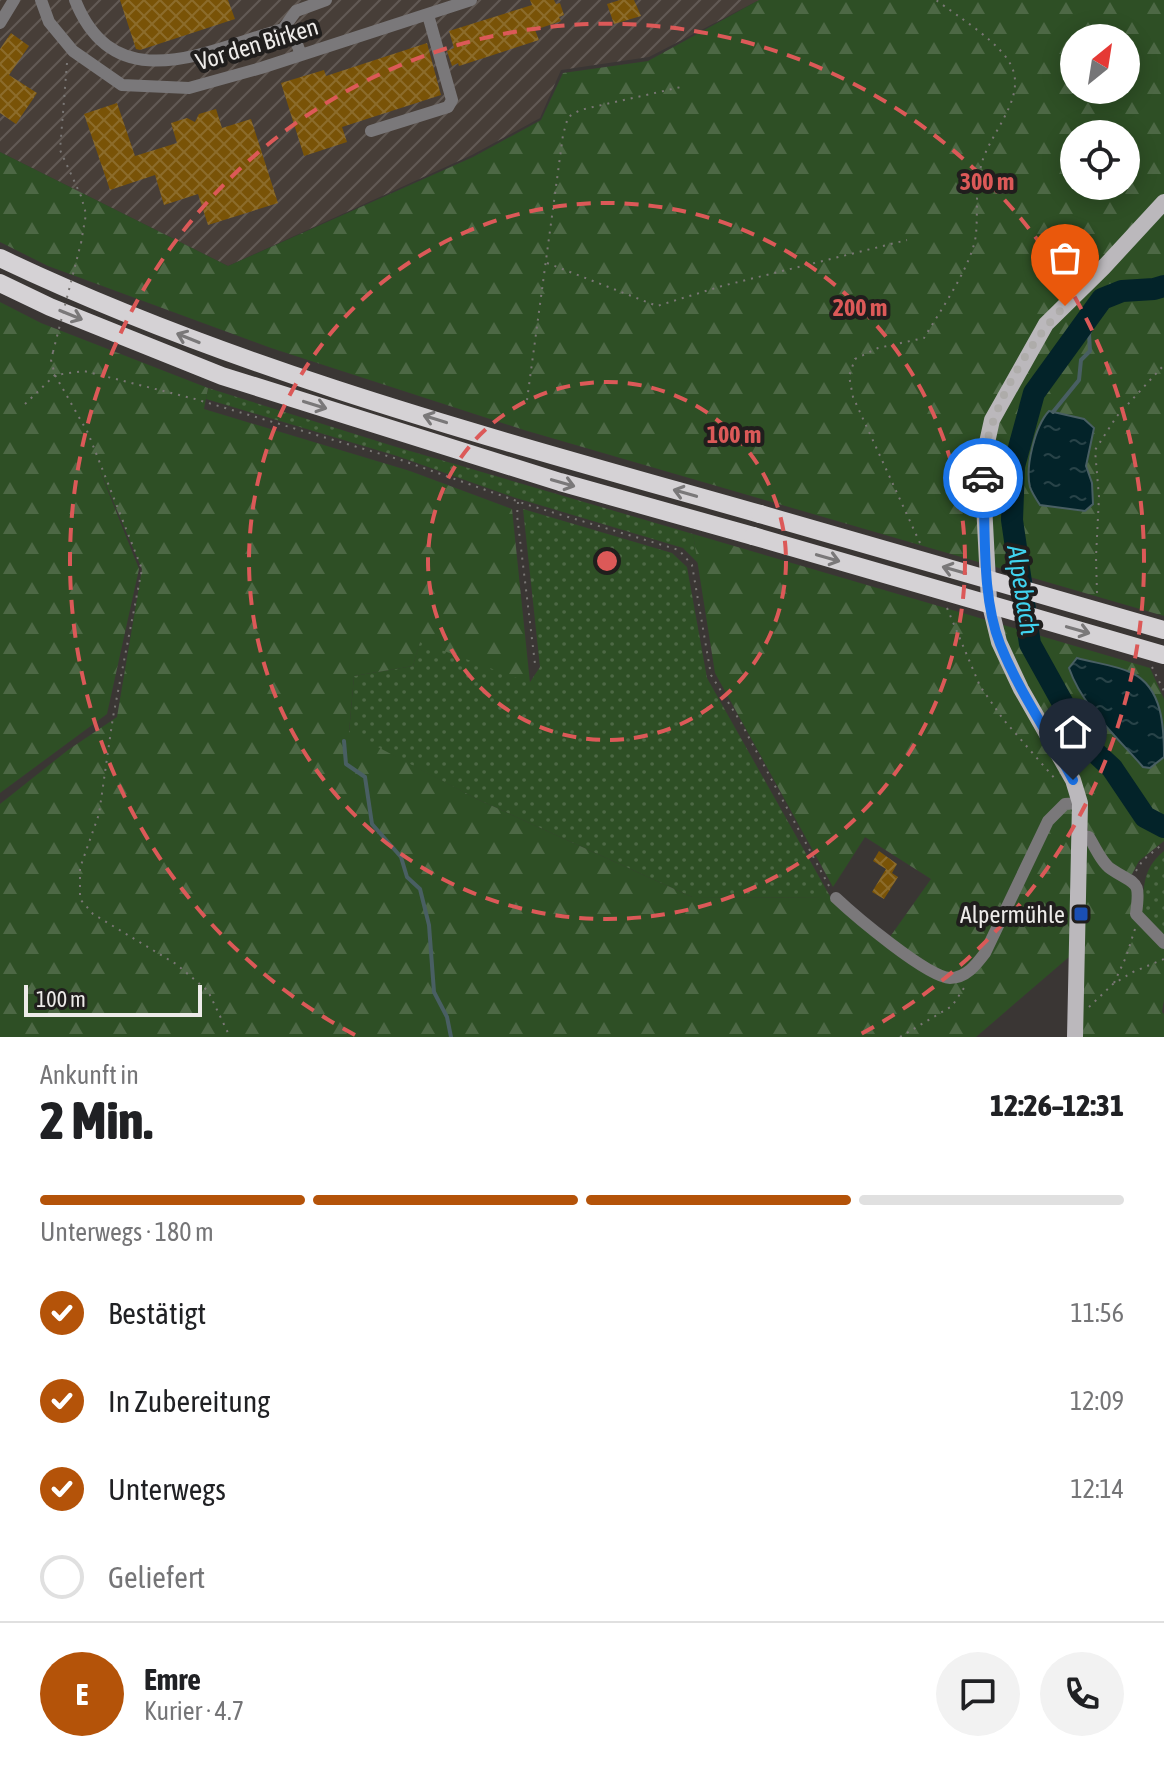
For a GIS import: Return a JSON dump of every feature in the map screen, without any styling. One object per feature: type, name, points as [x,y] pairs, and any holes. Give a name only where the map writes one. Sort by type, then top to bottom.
[{"type":"highway","points":[[0,258],[58,286],[247,361],[566,459],[1164,630]]},
{"type":"highway","points":[[0,283],[50,307],[222,376],[560,482],[753,536],[1157,660]]},
{"type":"main road","points":[[1075,1037],[1080,803],[1073,780],[1021,689],[999,642],[989,601],[982,465],[992,420],[1046,324],[1164,202]]},
{"type":"street","points":[[3,12],[14,0]]},
{"type":"street","name":"Vor den Birken","points":[[41,0],[49,22],[73,51],[122,85],[189,88],[471,0]]},
{"type":"street","points":[[75,0],[87,26],[103,44],[127,56],[153,62],[193,58],[283,29],[296,11],[326,0]]},
{"type":"street","points":[[371,131],[448,107],[452,100],[428,15]]},
{"type":"street","points":[[283,29],[293,33],[301,55]]},
{"type":"street","points":[[836,898],[896,947],[937,975],[952,978],[970,972],[985,953],[1048,821],[1065,804],[1080,803]]},
{"type":"street","points":[[1080,836],[1089,837],[1108,868],[1132,879],[1138,889],[1136,914],[1164,943]]},
{"type":"path","points":[[921,547],[853,397],[849,376],[855,359],[878,348],[924,338],[950,294],[976,237],[981,166],[989,140],[1011,108],[1014,86],[1013,69],[996,47],[936,0]]},
{"type":"path","points":[[73,51],[67,62],[60,150],[86,214],[51,360],[55,375],[88,433],[142,569],[113,717],[99,814],[80,868],[80,899],[93,914],[176,964],[208,991],[230,1037]]},
{"type":"path","points":[[527,400],[568,117],[580,110],[681,87]]},
{"type":"path","points":[[546,263],[657,306],[722,286],[907,240]]},
{"type":"path","points":[[1097,594],[1099,497],[1095,450],[1117,416],[1164,365]]},
{"type":"path","points":[[25,404],[55,375],[84,371],[195,399],[401,460],[518,501],[679,550],[692,565],[711,675],[740,721],[836,898]]},
{"type":"path","points":[[518,501],[517,515],[535,664]]},
{"type":"path","points":[[945,605],[980,686],[1003,719],[1058,783]]},
{"type":"path","points":[[1157,660],[1164,691]]},
{"type":"path","points":[[1132,879],[1143,860],[1164,843]]},
{"type":"path","points":[[1113,984],[1134,933],[1136,914]]},
{"type":"path","points":[[1076,1017],[1113,984],[1164,959]]},
{"type":"path","points":[[900,1037],[952,1006],[967,984],[970,972]]},
{"type":"shaded area","points":[[0,0],[759,0],[649,57],[561,70],[540,118],[472,155],[228,266],[0,152]]},
{"type":"green space","points":[[759,0],[1164,0],[1164,616],[524,430],[271,348],[48,266],[0,242],[0,152],[228,266],[473,157],[541,120],[563,73],[648,61]]},
{"type":"green space","points":[[0,302],[41,323],[208,388],[204,409],[410,471],[512,509],[530,683],[420,642],[413,666],[354,676],[349,732],[477,799],[692,897],[831,898],[887,941],[931,879],[865,837],[833,887],[715,673],[693,534],[1150,668],[1164,699],[1164,841],[1139,861],[1131,876],[1111,866],[1088,833],[1084,792],[1073,793],[1075,838],[1088,840],[1106,869],[1131,882],[1135,917],[1164,949],[1164,1037],[1070,1037],[1069,957],[976,1037],[0,1037],[0,804],[68,750],[117,717],[142,569],[96,461],[139,569],[107,714],[0,793]]},
{"type":"green space","points":[[208,388],[693,534],[698,563],[683,548],[516,498],[397,456],[206,399]]},
{"type":"green space","points":[[523,509],[672,553],[687,567],[707,678],[831,898],[692,897],[477,799],[349,733],[354,676],[413,666],[420,641],[530,682],[540,667]]},
{"type":"green space","points":[[1164,851],[1164,940],[1138,913],[1147,873]]},
{"type":"water","points":[[1049,411],[1084,419],[1094,428],[1086,466],[1092,483],[1093,504],[1085,511],[1040,505],[1030,487],[1032,447],[1039,426]]},
{"type":"water","points":[[1077,658],[1126,670],[1150,688],[1160,710],[1164,757],[1150,768],[1143,767],[1082,695],[1069,668]]},
{"type":"building","points":[[120,0],[228,0],[235,19],[140,50],[136,49]]},
{"type":"building","points":[[530,0],[560,3],[564,15],[559,17],[561,21],[535,30],[539,40],[452,66],[447,51],[454,48],[449,31],[532,5]]},
{"type":"building","points":[[634,0],[641,16],[614,24],[607,4]]},
{"type":"building","points":[[11,33],[29,46],[9,75],[37,93],[16,124],[0,113],[0,49]]},
{"type":"building","points":[[427,43],[441,95],[342,127],[347,142],[304,156],[281,83],[324,70],[326,76]]},
{"type":"building","points":[[117,103],[135,156],[177,143],[171,123],[187,118],[195,122],[199,114],[216,109],[222,128],[251,119],[278,203],[208,225],[198,194],[164,205],[155,175],[110,190],[84,114]]},
{"type":"building","points":[[879,851],[897,864],[892,873],[898,877],[884,899],[872,892],[886,869],[873,861]]},
{"type":"waterway","name":"Alpebach","points":[[1164,286],[1122,291],[1102,299],[1034,393],[1014,466],[1012,520],[1030,644],[1085,743],[1112,768],[1145,817],[1164,827]]},
{"type":"waterway","points":[[1053,412],[1079,380],[1081,360],[1090,351],[1089,334],[1095,317],[1094,309]]},
{"type":"waterway","points":[[344,741],[346,764],[365,777],[372,824],[401,857],[407,877],[420,889],[429,925],[434,992],[447,1017],[451,1037]]},
{"type":"way so far","points":[[983,478],[982,465],[992,420],[1046,324],[1065,306]]},
{"type":"place","name":"Alpermühle","points":[[1081,914]]},
{"type":"route","points":[[983,478],[989,601],[999,642],[1021,689],[1073,780]]}]
